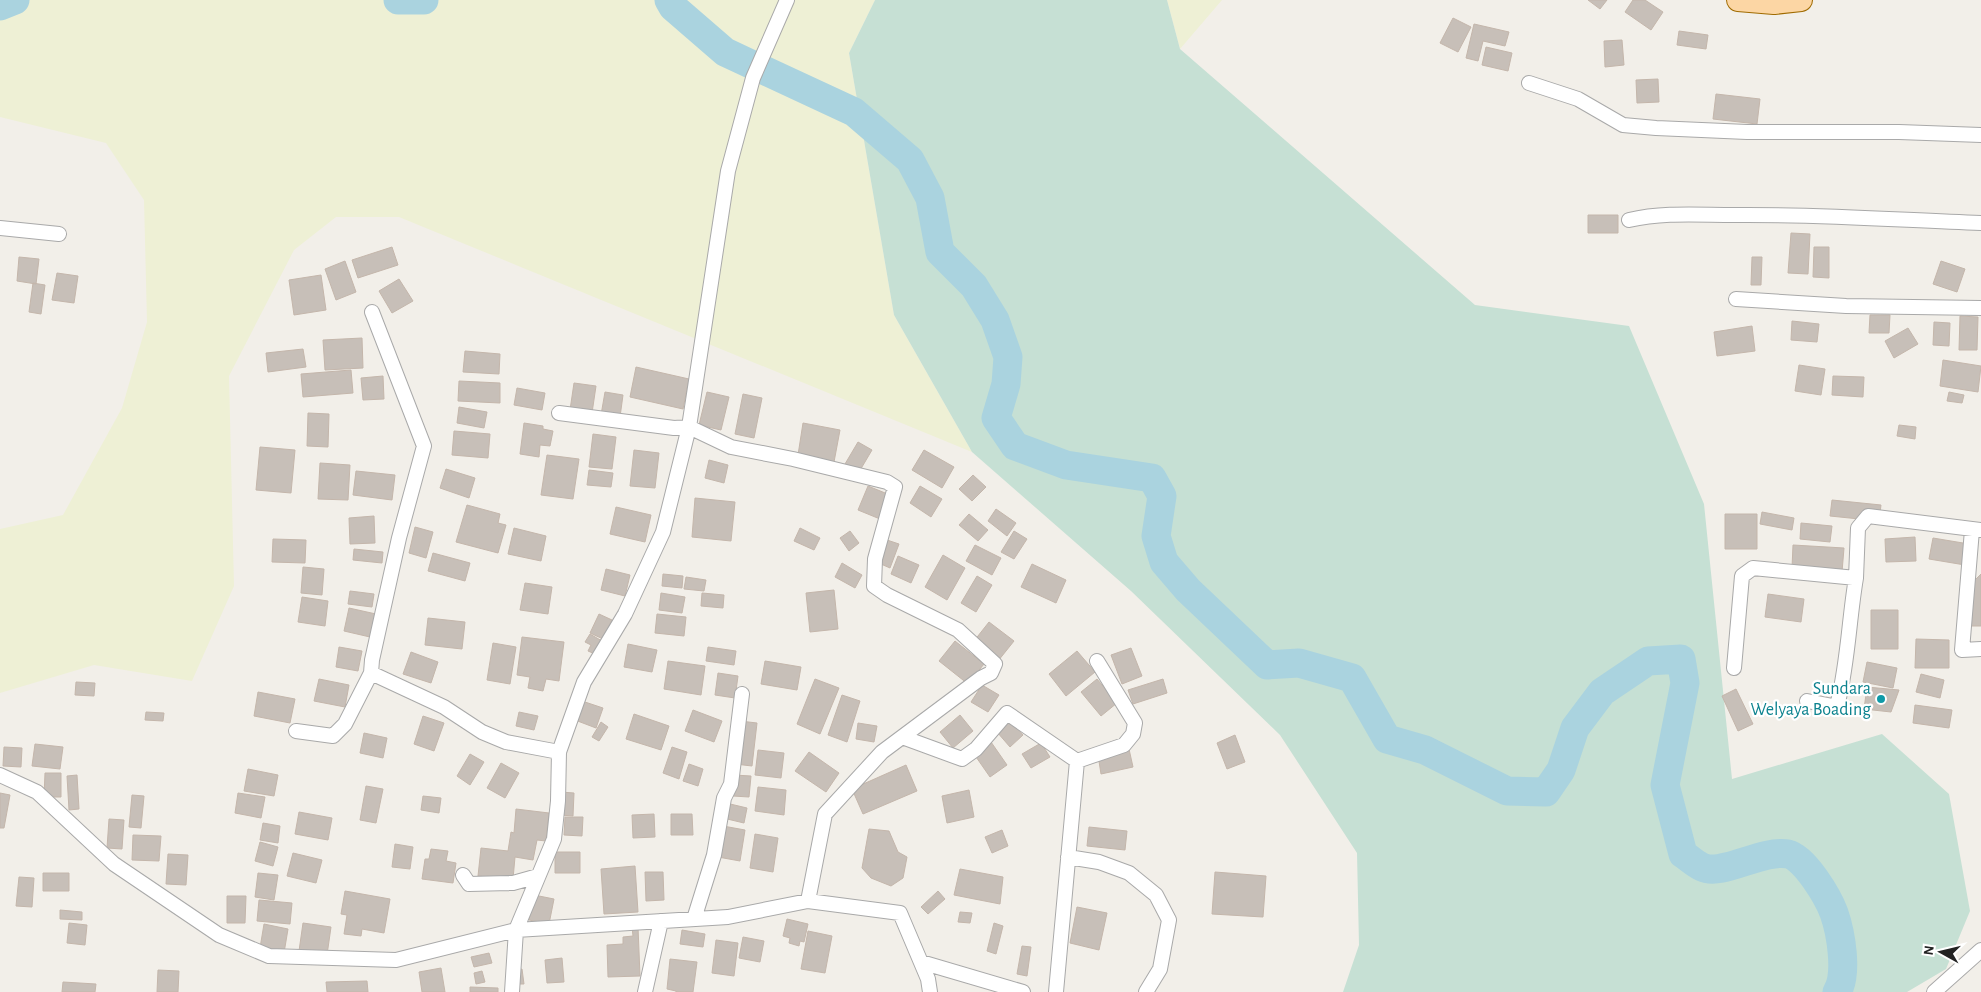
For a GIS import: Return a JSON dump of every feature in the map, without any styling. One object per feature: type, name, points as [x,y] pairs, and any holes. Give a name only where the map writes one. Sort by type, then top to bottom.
[{"type":"main road","points":[[1738,0],[1774,3],[1801,0]]},
{"type":"street","points":[[512,992],[516,930],[554,839],[558,801],[559,752],[584,682],[625,614],[663,532],[689,427],[728,171],[753,78],[766,52],[787,0]]},
{"type":"street","points":[[1530,83],[1578,99],[1623,125],[1738,131],[1899,132],[1981,135]]},
{"type":"street","points":[[1629,220],[1652,215],[1685,214],[1830,216],[1981,223]]},
{"type":"street","points":[[0,228],[59,234]]},
{"type":"street","points":[[1736,299],[1846,306],[1981,308]]},
{"type":"street","points":[[296,731],[333,736],[344,724],[371,673],[372,660],[399,538],[424,446],[372,312]]},
{"type":"street","points":[[559,413],[674,428],[689,427],[730,447],[793,459],[887,482],[895,487],[875,559],[874,586],[958,630],[996,664],[991,673],[981,678],[882,752],[825,814],[808,901]]},
{"type":"street","points":[[1807,701],[1833,706],[1838,702],[1844,677],[1856,578],[1858,528],[1868,516],[1977,530],[1962,650],[1981,650]]},
{"type":"street","points":[[1734,668],[1742,576],[1753,568],[1856,578]]},
{"type":"street","points":[[1077,761],[1124,745],[1133,734],[1135,723],[1097,661]]},
{"type":"street","points":[[371,673],[444,706],[490,735],[506,742],[559,752]]},
{"type":"street","points":[[694,919],[714,855],[724,798],[731,784],[742,694]]},
{"type":"street","points":[[902,737],[962,759],[976,749],[1007,713],[1077,761]]},
{"type":"street","points":[[1056,992],[1077,761]]},
{"type":"street","points":[[0,775],[36,792],[114,864],[219,935],[269,956],[396,960],[516,930],[728,917],[808,901],[900,913],[928,979],[930,992]]},
{"type":"street","points":[[1068,857],[1099,862],[1129,873],[1156,896],[1169,920],[1160,969],[1146,992]]},
{"type":"street","points":[[463,875],[469,884],[513,883],[538,876]]},
{"type":"street","points":[[645,992],[661,921]]},
{"type":"street","points":[[1934,992],[1981,950]]},
{"type":"street","points":[[921,962],[1023,992]]},
{"type":"green space","points":[[0,0],[875,0],[849,53],[894,315],[972,452],[399,217],[336,217],[294,250],[229,376],[234,586],[192,681],[94,665],[0,693],[0,529],[63,515],[122,408],[147,322],[144,200],[106,143],[0,117]]},
{"type":"green space","points":[[875,0],[1167,0],[1180,49],[1475,305],[1629,326],[1704,504],[1732,779],[1882,734],[1949,794],[1970,911],[1946,969],[1907,992],[1343,992],[1359,945],[1357,853],[1280,735],[1131,591],[972,452],[894,315],[849,53]]},
{"type":"green space","points":[[1167,0],[1222,0],[1180,49]]},
{"type":"building","points":[[1588,0],[1607,0],[1600,9]]},
{"type":"building","points":[[1633,0],[1645,0],[1663,12],[1651,30],[1625,12]]},
{"type":"building","points":[[1453,18],[1471,27],[1458,52],[1440,43]]},
{"type":"building","points":[[1474,24],[1509,32],[1505,46],[1483,41],[1478,61],[1466,58]]},
{"type":"building","points":[[1679,31],[1708,35],[1706,49],[1677,45]]},
{"type":"building","points":[[1622,40],[1624,65],[1605,67],[1604,41]]},
{"type":"building","points":[[1486,47],[1512,53],[1508,71],[1482,65]]},
{"type":"building","points":[[1658,79],[1659,102],[1637,103],[1636,80]]},
{"type":"building","points":[[1716,94],[1760,99],[1757,124],[1713,119]]},
{"type":"building","points":[[1588,215],[1618,215],[1618,233],[1588,233]]},
{"type":"building","points":[[1791,233],[1810,234],[1808,274],[1788,273]]},
{"type":"building","points":[[392,247],[398,265],[358,278],[352,260]]},
{"type":"building","points":[[1814,247],[1829,247],[1829,278],[1813,277]]},
{"type":"building","points":[[19,257],[39,259],[36,284],[17,281]]},
{"type":"building","points":[[1752,257],[1762,257],[1761,285],[1751,285]]},
{"type":"building","points":[[345,261],[356,292],[336,300],[325,269]]},
{"type":"building","points":[[1941,261],[1965,269],[1957,292],[1933,284]]},
{"type":"building","points":[[57,273],[78,276],[74,303],[52,300]]},
{"type":"building","points":[[321,275],[326,310],[294,315],[289,280]]},
{"type":"building","points":[[399,279],[413,301],[392,313],[379,291]]},
{"type":"building","points":[[33,283],[45,285],[41,314],[29,312]]},
{"type":"building","points":[[1870,315],[1890,315],[1889,333],[1869,333]]},
{"type":"building","points":[[1960,316],[1978,317],[1977,350],[1959,350]]},
{"type":"building","points":[[1792,321],[1819,324],[1817,342],[1791,340]]},
{"type":"building","points":[[1934,322],[1950,323],[1949,346],[1933,345]]},
{"type":"building","points":[[1752,326],[1755,351],[1717,356],[1714,332]]},
{"type":"building","points":[[1908,328],[1918,344],[1894,358],[1885,341]]},
{"type":"building","points":[[362,338],[363,368],[325,370],[323,340]]},
{"type":"building","points":[[303,349],[306,367],[268,372],[266,353]]},
{"type":"building","points":[[465,351],[500,354],[499,374],[463,372]]},
{"type":"building","points":[[1943,360],[1981,366],[1978,392],[1940,386]]},
{"type":"building","points":[[1799,365],[1825,369],[1821,395],[1795,391]]},
{"type":"building","points":[[636,367],[689,379],[683,409],[630,397]]},
{"type":"building","points":[[351,370],[353,393],[303,397],[301,374]]},
{"type":"building","points":[[383,376],[384,399],[363,400],[361,378]]},
{"type":"building","points":[[1833,376],[1864,377],[1863,397],[1832,395]]},
{"type":"building","points":[[459,381],[500,383],[500,403],[458,401]]},
{"type":"building","points":[[574,383],[596,386],[592,413],[570,410]]},
{"type":"building","points":[[517,388],[545,393],[542,410],[514,405]]},
{"type":"building","points":[[605,392],[623,395],[620,417],[601,415]]},
{"type":"building","points":[[707,392],[729,397],[721,430],[699,425]]},
{"type":"building","points":[[1949,392],[1964,395],[1962,403],[1947,401]]},
{"type":"building","points":[[743,394],[762,398],[754,438],[735,434]]},
{"type":"building","points":[[459,407],[487,412],[484,428],[457,423]]},
{"type":"building","points":[[308,413],[329,414],[328,447],[307,446]]},
{"type":"building","points":[[524,423],[543,426],[543,429],[553,431],[550,446],[540,445],[539,457],[520,454]]},
{"type":"building","points":[[803,423],[840,430],[834,462],[798,455]]},
{"type":"building","points":[[1899,425],[1916,427],[1915,439],[1897,436]]},
{"type":"building","points":[[454,431],[490,434],[488,458],[452,455]]},
{"type":"building","points":[[593,434],[616,437],[612,469],[589,467]]},
{"type":"building","points":[[858,442],[872,450],[859,472],[845,464]]},
{"type":"building","points":[[260,447],[295,450],[291,493],[256,490]]},
{"type":"building","points":[[634,450],[659,453],[655,488],[630,486]]},
{"type":"building","points":[[924,450],[954,467],[942,488],[912,470]]},
{"type":"building","points":[[547,455],[579,459],[573,499],[541,495]]},
{"type":"building","points":[[709,460],[728,465],[724,483],[705,478]]},
{"type":"building","points":[[320,463],[350,465],[348,500],[318,499]]},
{"type":"building","points":[[446,469],[475,478],[469,498],[440,488]]},
{"type":"building","points":[[589,470],[613,473],[611,487],[587,485]]},
{"type":"building","points":[[356,471],[395,475],[392,500],[353,495]]},
{"type":"building","points":[[973,475],[986,487],[972,501],[959,489]]},
{"type":"building","points":[[868,486],[890,495],[880,519],[858,510]]},
{"type":"building","points":[[920,486],[942,499],[931,517],[910,503]]},
{"type":"building","points":[[695,498],[735,502],[731,541],[692,537]]},
{"type":"building","points":[[1832,500],[1881,505],[1879,521],[1830,516]]},
{"type":"building","points":[[467,505],[500,514],[498,523],[506,525],[498,553],[456,542]]},
{"type":"building","points":[[616,507],[651,515],[645,542],[610,534]]},
{"type":"building","points":[[996,509],[1016,523],[1007,536],[988,521]]},
{"type":"building","points":[[1762,512],[1794,518],[1792,530],[1760,524]]},
{"type":"building","points":[[969,514],[988,530],[978,541],[959,525]]},
{"type":"building","points":[[1725,514],[1757,514],[1757,549],[1725,549]]},
{"type":"building","points":[[374,516],[375,543],[350,544],[349,518]]},
{"type":"building","points":[[1801,523],[1832,526],[1830,542],[1800,539]]},
{"type":"building","points":[[415,527],[433,532],[426,558],[409,553]]},
{"type":"building","points":[[514,528],[546,536],[541,561],[508,554]]},
{"type":"building","points":[[800,528],[820,538],[814,550],[794,541]]},
{"type":"building","points":[[850,531],[859,543],[849,551],[840,538]]},
{"type":"building","points":[[1014,531],[1027,539],[1014,559],[1001,552]]},
{"type":"building","points":[[1915,537],[1916,561],[1886,562],[1885,539]]},
{"type":"building","points":[[1933,538],[1969,544],[1965,565],[1929,559]]},
{"type":"building","points":[[273,539],[306,540],[305,563],[272,562]]},
{"type":"building","points":[[884,539],[899,544],[890,568],[881,564]]},
{"type":"building","points":[[975,545],[1001,558],[992,575],[966,561]]},
{"type":"building","points":[[1793,545],[1844,548],[1842,572],[1792,568]]},
{"type":"building","points":[[354,549],[383,552],[382,563],[353,560]]},
{"type":"building","points":[[433,553],[470,563],[465,581],[428,571]]},
{"type":"building","points":[[943,555],[965,568],[947,600],[925,587]]},
{"type":"building","points":[[898,556],[919,565],[911,583],[891,574]]},
{"type":"building","points":[[842,563],[862,575],[855,588],[835,577]]},
{"type":"building","points":[[1032,564],[1066,580],[1056,603],[1021,587]]},
{"type":"building","points":[[303,567],[324,569],[322,595],[301,593]]},
{"type":"building","points":[[606,569],[630,575],[625,596],[601,590]]},
{"type":"building","points":[[663,574],[683,576],[682,588],[662,586]]},
{"type":"building","points":[[1981,574],[1981,626],[1970,626],[1972,583]]},
{"type":"building","points":[[977,576],[992,585],[976,612],[961,603]]},
{"type":"building","points":[[686,577],[706,580],[704,591],[684,589]]},
{"type":"building","points":[[525,583],[552,587],[548,614],[520,610]]},
{"type":"building","points":[[834,590],[838,629],[810,632],[806,593]]},
{"type":"building","points":[[350,591],[374,594],[372,607],[348,604]]},
{"type":"building","points":[[661,593],[685,597],[682,613],[659,610]]},
{"type":"building","points":[[702,593],[724,595],[723,608],[701,606]]},
{"type":"building","points":[[1768,594],[1804,599],[1801,622],[1765,617]]},
{"type":"building","points":[[302,597],[328,601],[325,626],[298,622]]},
{"type":"building","points":[[349,608],[376,614],[370,637],[344,631]]},
{"type":"building","points":[[1871,610],[1898,610],[1898,649],[1871,649]]},
{"type":"building","points":[[599,614],[612,620],[603,639],[590,633]]},
{"type":"building","points":[[657,614],[686,617],[684,636],[655,633]]},
{"type":"building","points":[[428,618],[465,622],[462,649],[425,645]]},
{"type":"building","points":[[989,622],[1014,641],[998,661],[974,641]]},
{"type":"building","points":[[590,634],[602,641],[595,654],[588,651],[591,645],[585,642]]},
{"type":"building","points":[[522,637],[564,642],[559,681],[546,679],[543,691],[528,688],[530,677],[517,675]]},
{"type":"building","points":[[1916,639],[1949,640],[1949,668],[1915,668]]},
{"type":"building","points":[[955,641],[984,664],[968,684],[939,661]]},
{"type":"building","points":[[493,643],[516,647],[510,684],[487,680]]},
{"type":"building","points":[[628,644],[657,650],[652,672],[624,667]]},
{"type":"building","points":[[339,647],[362,651],[358,671],[336,667]]},
{"type":"building","points":[[708,647],[736,651],[734,665],[706,661]]},
{"type":"building","points":[[1131,648],[1142,676],[1122,684],[1111,655]]},
{"type":"building","points":[[1077,651],[1095,672],[1066,696],[1049,674]]},
{"type":"building","points":[[411,652],[438,662],[431,683],[403,674]]},
{"type":"building","points":[[668,661],[705,666],[701,695],[664,689]]},
{"type":"building","points":[[765,661],[801,667],[797,690],[761,684]]},
{"type":"building","points":[[1867,662],[1897,668],[1893,688],[1863,682]]},
{"type":"building","points":[[718,673],[738,676],[735,698],[715,695]]},
{"type":"building","points":[[1921,674],[1944,680],[1940,698],[1916,692]]},
{"type":"building","points":[[319,679],[349,685],[345,707],[314,701]]},
{"type":"building","points":[[815,679],[839,688],[820,734],[797,724]]},
{"type":"building","points":[[1097,679],[1117,703],[1101,716],[1081,692]]},
{"type":"building","points":[[1163,679],[1167,693],[1133,704],[1128,690]]},
{"type":"building","points":[[76,682],[95,683],[94,696],[75,695]]},
{"type":"building","points":[[982,685],[999,695],[988,712],[971,702]]},
{"type":"building","name":"Sundara Welyaya Boading","points":[[1867,687],[1899,690],[1891,712],[1864,709]]},
{"type":"building","points":[[1736,689],[1753,724],[1738,731],[1722,696]]},
{"type":"building","points":[[258,692],[295,699],[290,723],[254,716]]},
{"type":"building","points":[[842,695],[860,701],[847,742],[828,735]]},
{"type":"building","points":[[582,701],[603,708],[596,728],[575,720]]},
{"type":"building","points":[[1915,705],[1952,710],[1949,728],[1913,723]]},
{"type":"building","points":[[693,710],[722,721],[714,742],[685,731]]},
{"type":"building","points":[[146,712],[164,713],[163,721],[145,720]]},
{"type":"building","points":[[519,712],[538,716],[534,730],[516,726]]},
{"type":"building","points":[[634,714],[669,726],[661,750],[626,739]]},
{"type":"building","points":[[960,715],[973,731],[953,748],[940,732]]},
{"type":"building","points":[[423,716],[444,723],[434,751],[414,744]]},
{"type":"building","points":[[1010,720],[1023,735],[1010,747],[997,732]]},
{"type":"building","points":[[740,721],[757,723],[752,766],[735,764]]},
{"type":"building","points":[[601,722],[608,727],[599,741],[592,737]]},
{"type":"building","points":[[858,723],[877,726],[874,742],[856,739]]},
{"type":"building","points":[[364,733],[387,738],[383,758],[360,753]]},
{"type":"building","points":[[1235,735],[1245,762],[1227,769],[1217,743]]},
{"type":"building","points":[[991,742],[1007,765],[990,777],[974,754]]},
{"type":"building","points":[[1041,743],[1050,757],[1031,768],[1022,754]]},
{"type":"building","points":[[35,744],[63,747],[60,769],[32,766]]},
{"type":"building","points":[[4,747],[22,748],[21,767],[3,766]]},
{"type":"building","points":[[672,747],[687,752],[679,779],[663,773]]},
{"type":"building","points":[[1129,749],[1133,767],[1101,774],[1098,755]]},
{"type":"building","points":[[758,750],[784,753],[781,778],[755,775]]},
{"type":"building","points":[[809,752],[839,773],[826,792],[795,771]]},
{"type":"building","points":[[470,754],[484,762],[470,785],[457,776]]},
{"type":"building","points":[[501,763],[519,773],[505,798],[487,788]]},
{"type":"building","points":[[689,764],[703,769],[698,786],[683,781]]},
{"type":"building","points":[[906,765],[917,791],[863,814],[852,789]]},
{"type":"building","points":[[248,769],[278,775],[274,796],[244,791]]},
{"type":"building","points":[[45,773],[61,773],[61,797],[44,797]]},
{"type":"building","points":[[77,775],[79,809],[69,810],[67,776]]},
{"type":"building","points":[[734,775],[751,776],[749,797],[733,796]]},
{"type":"building","points":[[366,786],[383,789],[376,823],[360,820]]},
{"type":"building","points":[[758,787],[786,790],[784,815],[755,811]]},
{"type":"building","points":[[969,790],[974,817],[947,823],[942,796]]},
{"type":"building","points":[[561,792],[574,793],[573,816],[560,815]]},
{"type":"building","points":[[0,793],[10,795],[4,828],[0,828]]},
{"type":"building","points":[[238,793],[265,797],[261,818],[235,813]]},
{"type":"building","points":[[132,795],[144,796],[141,828],[129,827]]},
{"type":"building","points":[[423,796],[441,798],[439,813],[421,810]]},
{"type":"building","points":[[726,803],[747,808],[744,823],[723,818]]},
{"type":"building","points":[[516,809],[549,813],[546,841],[537,840],[533,860],[515,857],[513,879],[478,876],[481,848],[508,851],[511,832],[514,833]]},
{"type":"building","points":[[299,812],[332,818],[328,840],[295,834]]},
{"type":"building","points":[[654,814],[655,837],[633,838],[632,815]]},
{"type":"building","points":[[671,814],[692,814],[693,835],[671,835]]},
{"type":"building","points":[[565,817],[583,817],[582,836],[564,835]]},
{"type":"building","points":[[109,819],[124,820],[122,849],[107,848]]},
{"type":"building","points":[[263,823],[280,826],[278,843],[260,840]]},
{"type":"building","points":[[723,826],[745,830],[740,861],[718,857]]},
{"type":"building","points":[[1089,827],[1127,831],[1125,850],[1087,846]]},
{"type":"building","points":[[869,829],[889,831],[898,852],[907,857],[903,878],[891,886],[871,878],[862,868]]},
{"type":"building","points":[[1002,830],[1008,846],[992,853],[985,837]]},
{"type":"building","points":[[755,834],[778,838],[773,872],[750,868]]},
{"type":"building","points":[[133,835],[161,836],[159,861],[132,860]]},
{"type":"building","points":[[260,842],[278,847],[273,866],[255,861]]},
{"type":"building","points":[[395,844],[413,847],[410,869],[392,867]]},
{"type":"building","points":[[431,849],[448,851],[446,861],[456,863],[453,883],[422,879],[425,859],[429,859]]},
{"type":"building","points":[[555,852],[580,852],[580,873],[555,873]]},
{"type":"building","points":[[293,853],[322,860],[316,883],[287,876]]},
{"type":"building","points":[[168,854],[188,855],[186,885],[166,884]]},
{"type":"building","points":[[635,866],[638,912],[604,914],[601,869]]},
{"type":"building","points":[[960,869],[1003,877],[1000,904],[954,895]]},
{"type":"building","points":[[645,872],[663,872],[664,900],[646,901]]},
{"type":"building","points":[[1215,872],[1266,876],[1263,917],[1212,914]]},
{"type":"building","points":[[43,873],[69,873],[69,891],[43,891]]},
{"type":"building","points":[[258,873],[278,875],[274,900],[255,897]]},
{"type":"building","points":[[19,877],[34,878],[32,907],[16,906]]},
{"type":"building","points":[[345,891],[390,899],[384,933],[362,929],[361,936],[344,934],[347,915],[341,914]]},
{"type":"building","points":[[938,891],[945,899],[928,914],[921,907]]},
{"type":"building","points":[[534,895],[554,899],[549,924],[529,920]]},
{"type":"building","points":[[227,896],[246,896],[245,923],[227,923]]},
{"type":"building","points":[[259,900],[292,903],[290,924],[257,921]]},
{"type":"building","points":[[1077,907],[1107,913],[1099,950],[1070,943]]},
{"type":"building","points":[[60,910],[82,912],[82,920],[60,919]]},
{"type":"building","points":[[960,912],[972,913],[970,923],[958,922]]},
{"type":"building","points":[[787,919],[808,924],[804,942],[800,941],[799,946],[789,943],[790,938],[783,936]]},
{"type":"building","points":[[69,923],[87,925],[85,945],[67,943]]},
{"type":"building","points":[[303,923],[331,927],[327,955],[299,951]]},
{"type":"building","points":[[994,923],[1003,926],[996,954],[987,951]]},
{"type":"building","points":[[264,924],[288,929],[284,953],[260,948]]},
{"type":"building","points":[[632,927],[638,927],[640,976],[608,977],[607,945],[623,944],[623,937],[633,936]]},
{"type":"building","points":[[682,930],[705,934],[703,947],[680,944]]},
{"type":"building","points":[[808,931],[832,936],[825,973],[801,969]]},
{"type":"building","points":[[743,937],[764,941],[760,962],[739,958]]},
{"type":"building","points":[[716,940],[738,943],[734,976],[712,973]]},
{"type":"building","points":[[1022,946],[1031,947],[1027,976],[1017,974]]},
{"type":"building","points":[[489,953],[492,963],[474,967],[471,957]]},
{"type":"building","points":[[562,958],[564,982],[547,983],[545,960]]},
{"type":"building","points":[[670,959],[697,962],[693,992],[676,992],[667,989]]},
{"type":"building","points":[[441,968],[445,992],[422,992],[419,972]]},
{"type":"building","points":[[522,969],[524,984],[519,984],[517,970]]},
{"type":"building","points":[[158,970],[179,971],[178,992],[157,992]]},
{"type":"building","points":[[482,971],[485,982],[476,984],[474,973]]},
{"type":"building","points":[[367,981],[368,992],[327,992],[326,982]]},
{"type":"building","points":[[63,982],[96,984],[95,992],[62,992]]},
{"type":"building","points":[[470,987],[498,988],[498,992],[470,992]]},
{"type":"waterway","points":[[0,6],[15,0]]},
{"type":"waterway","points":[[398,0],[424,0]]},
{"type":"waterway","points":[[669,0],[673,7],[725,52],[854,112],[910,160],[930,198],[940,252],[974,286],[995,320],[1008,357],[1006,384],[996,418],[1015,446],[1066,465],[1152,478],[1162,496],[1156,536],[1164,562],[1188,590],[1267,665],[1299,663],[1352,678],[1387,739],[1425,750],[1507,791],[1546,792],[1561,770],[1575,728],[1602,692],[1648,661],[1681,659],[1685,683],[1665,785],[1683,854],[1699,866],[1710,869],[1731,866],[1766,855],[1778,854],[1788,854],[1802,863],[1821,888],[1837,921],[1843,964],[1837,992]]},
{"type":"place","name":"Sundara Welyaya Boading","points":[[1881,699]]}]
